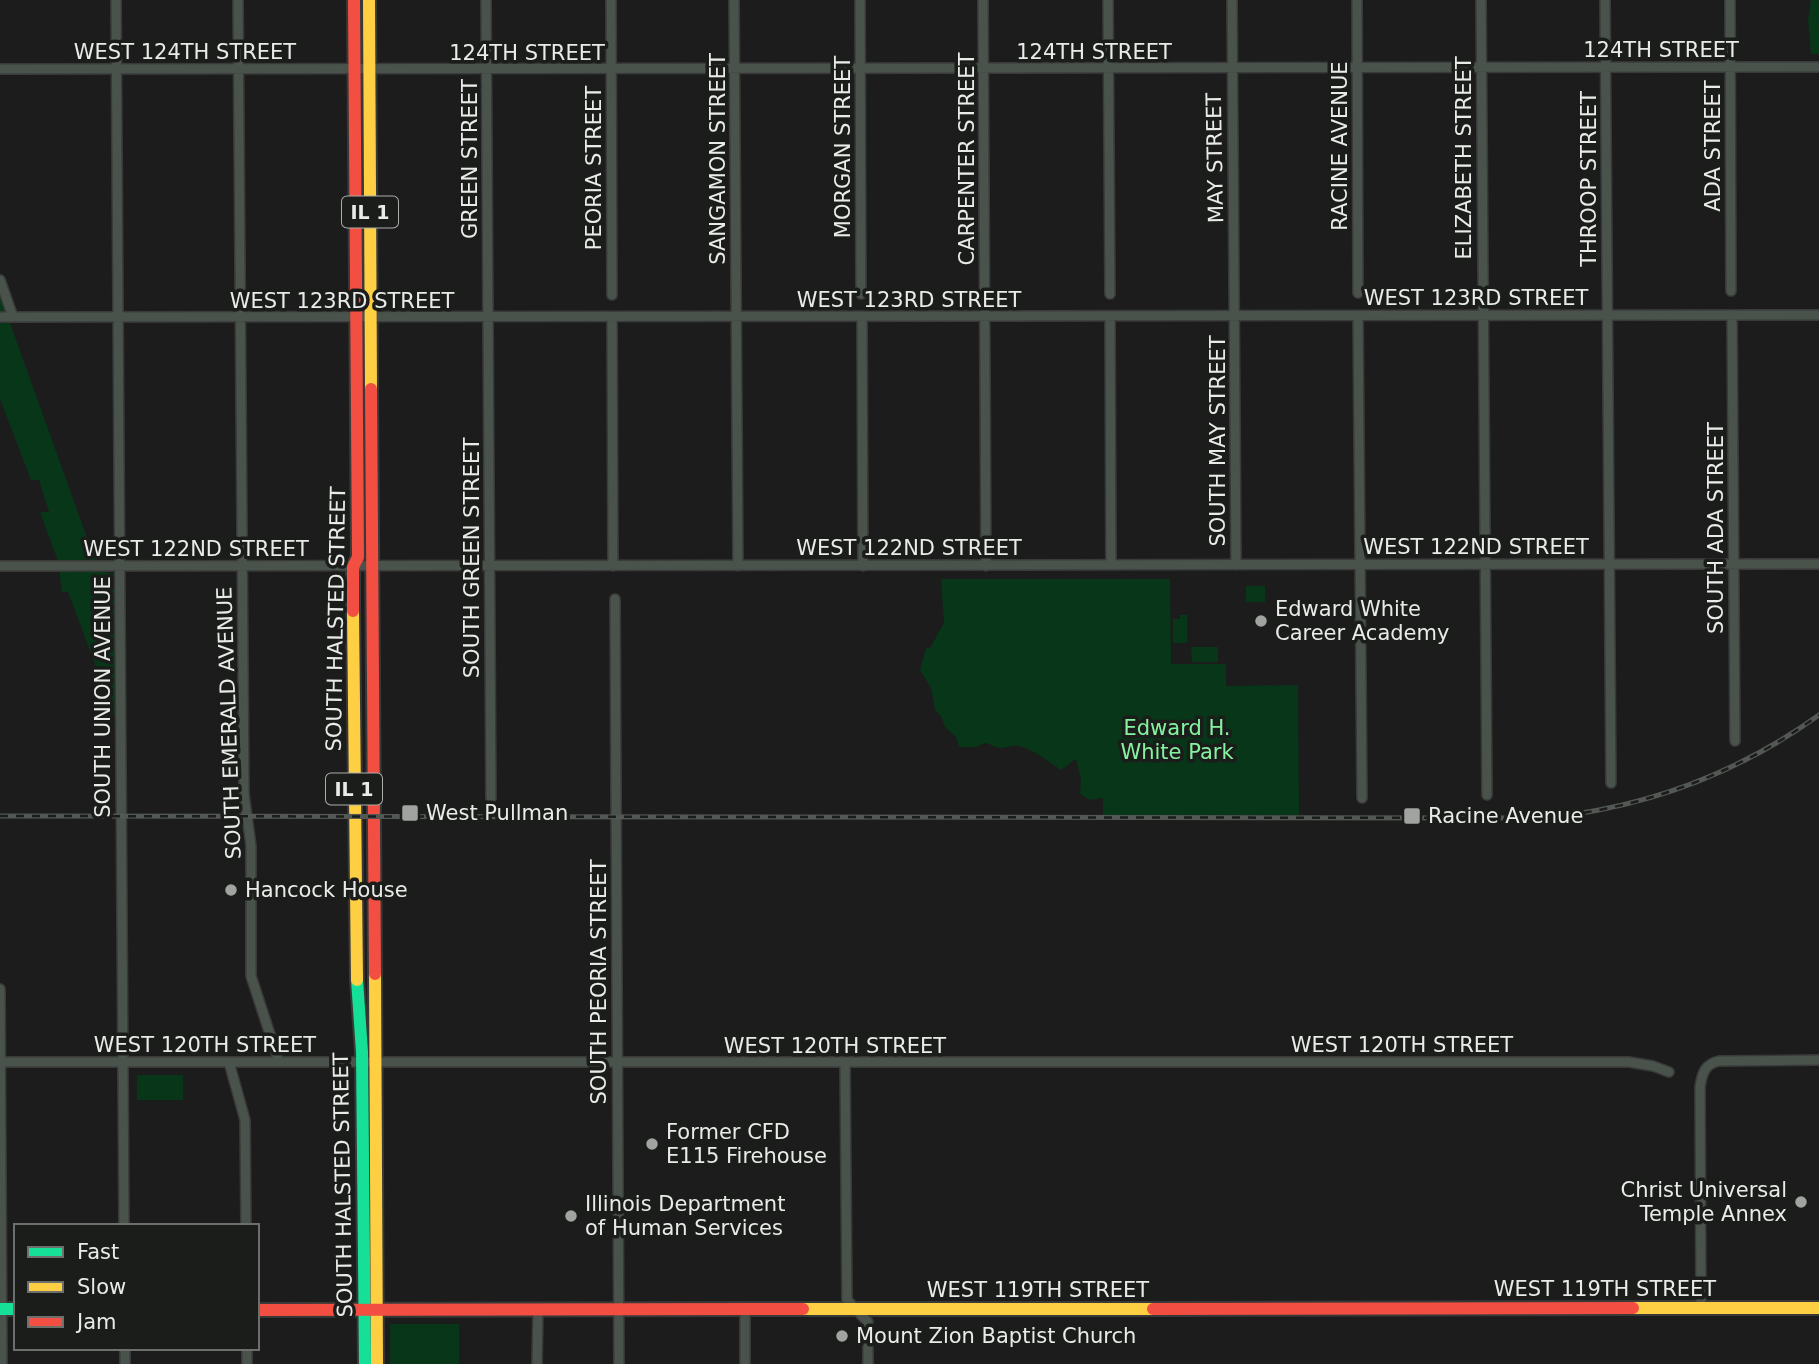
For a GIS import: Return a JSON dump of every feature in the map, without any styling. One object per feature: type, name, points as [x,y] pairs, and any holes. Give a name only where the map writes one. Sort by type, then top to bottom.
[{"type":"main road","name":"SOUTH HALSTED STREET","points":[[354,0],[358,557],[353,567],[357,1012],[368,1063]]},
{"type":"main road","name":"SOUTH HALSTED STREET","points":[[365,1364],[370,1310],[369,0]]},
{"type":"main road","name":"WEST 119TH STREET","points":[[259,1310],[1819,1308]]},
{"type":"main road","name":"SOUTH HALSTED STREET","points":[[370,1310],[377,1364]]},
{"type":"street","name":"SOUTH UNION AVENUE","points":[[116,0],[124,1224]]},
{"type":"street","name":"SOUTH EMERALD AVENUE","points":[[238,0],[244,794],[251,846],[251,976],[279,1062]]},
{"type":"street","name":"GREEN STREET","points":[[486,0],[488,318]]},
{"type":"street","name":"PEORIA STREET","points":[[611,0],[612,295]]},
{"type":"street","name":"SANGAMON STREET","points":[[734,0],[738,566]]},
{"type":"street","name":"MORGAN STREET","points":[[860,0],[861,294]]},
{"type":"street","name":"CARPENTER STREET","points":[[983,0],[986,566]]},
{"type":"street","points":[[1108,0],[1110,294]]},
{"type":"street","name":"MAY STREET","points":[[1232,0],[1234,317]]},
{"type":"street","name":"RACINE AVENUE","points":[[1357,0],[1358,293]]},
{"type":"street","name":"ELIZABETH STREET","points":[[1480,0],[1487,795]]},
{"type":"street","name":"THROOP STREET","points":[[1605,0],[1611,783]]},
{"type":"street","name":"ADA STREET","points":[[1730,0],[1731,292]]},
{"type":"street","name":"124TH STREET","points":[[369,71],[1819,67]]},
{"type":"street","name":"WEST 124TH STREET","points":[[0,69],[369,71]]},
{"type":"street","points":[[0,280],[13,317]]},
{"type":"street","name":"SOUTH ADA STREET","points":[[1732,315],[1735,741]]},
{"type":"street","name":"WEST 123RD STREET","points":[[0,317],[1819,315]]},
{"type":"street","points":[[1358,316],[1362,798]]},
{"type":"street","points":[[862,317],[863,566]]},
{"type":"street","points":[[1110,317],[1111,565]]},
{"type":"street","name":"SOUTH MAY STREET","points":[[1234,317],[1236,565]]},
{"type":"street","name":"SOUTH GREEN STREET","points":[[488,318],[491,798]]},
{"type":"street","points":[[612,318],[614,566]]},
{"type":"street","name":"WEST 122ND STREET","points":[[0,566],[1819,564]]},
{"type":"street","name":"SOUTH PEORIA STREET","points":[[615,599],[619,1364]]},
{"type":"street","points":[[0,989],[2,1364]]},
{"type":"street","points":[[1701,1308],[1700,1087],[1707,1066],[1719,1061],[1819,1060]]},
{"type":"street","name":"WEST 120TH STREET","points":[[0,1062],[1629,1062],[1653,1066],[1669,1073]]},
{"type":"street","points":[[229,1062],[245,1120],[246,1224]]},
{"type":"street","points":[[845,1063],[847,1300],[868,1322],[868,1364]]},
{"type":"street","points":[[537,1364],[538,1310]]},
{"type":"street","points":[[745,1310],[745,1364]]},
{"type":"green space","points":[[1811,0],[1819,0],[1819,54],[1811,54],[1808,21]]},
{"type":"green space","points":[[0,295],[99,571],[115,574],[116,720],[68,592],[62,592],[58,561],[40,512],[49,512],[39,480],[31,480],[0,399]]},
{"type":"green space","name":"Edward H. White Park","points":[[941,579],[1170,579],[1171,664],[1226,664],[1226,686],[1298,685],[1299,815],[1103,815],[1103,798],[1090,800],[1080,794],[1081,779],[1076,759],[1061,770],[1023,747],[999,748],[985,743],[976,747],[959,747],[956,737],[945,727],[941,716],[935,710],[931,688],[920,670],[926,648],[930,648],[944,623]]},
{"type":"green space","points":[[1246,586],[1265,586],[1265,602],[1246,602]]},
{"type":"green space","points":[[1180,615],[1187,615],[1187,643],[1173,643],[1173,619],[1180,619]]},
{"type":"green space","points":[[1191,647],[1218,647],[1218,662],[1192,662]]},
{"type":"green space","points":[[137,1075],[183,1075],[183,1100],[137,1100]]},
{"type":"green space","points":[[390,1324],[459,1324],[459,1364],[390,1364]]},
{"type":"railway","points":[[0,816],[1544,818],[1618,806],[1689,785],[1756,755],[1819,715]]},
{"type":"traffic: fast","points":[[357,980],[362,1052],[365,1364]]},
{"type":"traffic: fast","points":[[0,1309],[14,1309]]},
{"type":"traffic: slow","points":[[369,0],[371,389]]},
{"type":"traffic: slow","points":[[353,611],[357,980]]},
{"type":"traffic: slow","points":[[375,974],[377,1364]]},
{"type":"traffic: slow","points":[[1633,1308],[1819,1308]]},
{"type":"traffic: slow","points":[[803,1309],[1153,1309]]},
{"type":"traffic: jam","points":[[353,611],[353,567],[358,557],[354,0]]},
{"type":"traffic: jam","points":[[371,389],[375,974]]},
{"type":"traffic: jam","points":[[1153,1309],[1633,1308]]},
{"type":"traffic: jam","points":[[259,1310],[803,1309]]},
{"type":"place","name":"Edward White Career Academy","points":[[1261,621]]},
{"type":"place","name":"West Pullman","points":[[410,813]]},
{"type":"place","name":"Racine Avenue","points":[[1412,816]]},
{"type":"place","name":"Hancock House","points":[[231,890]]},
{"type":"place","name":"Former CFD E115 Firehouse","points":[[652,1144]]},
{"type":"place","name":"Christ Universal Temple Annex","points":[[1801,1202]]},
{"type":"place","name":"Illinois Department of Human Services","points":[[571,1216]]},
{"type":"place","name":"Mount Zion Baptist Church","points":[[842,1336]]}]
